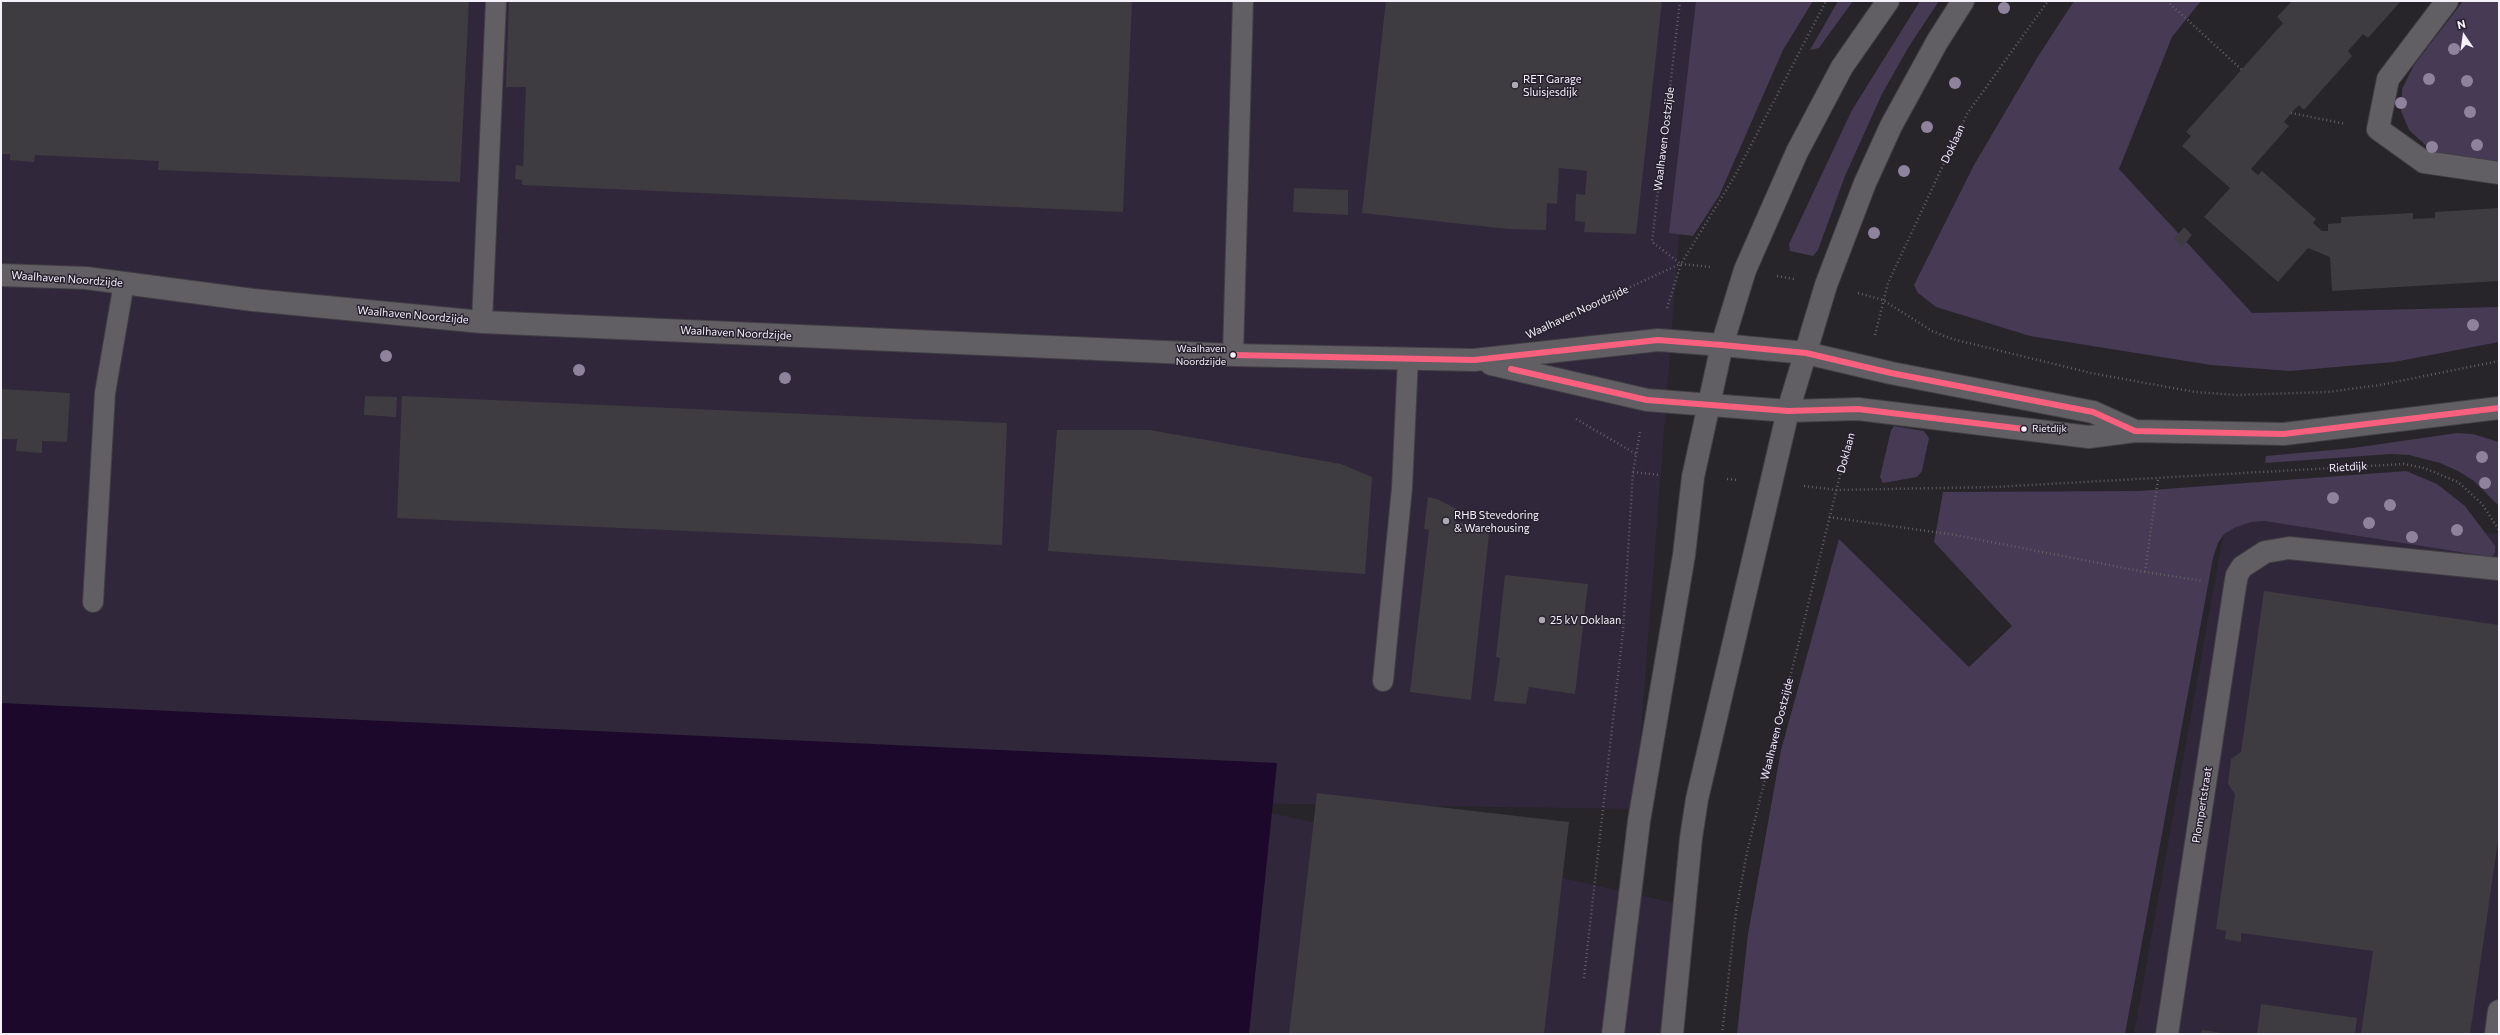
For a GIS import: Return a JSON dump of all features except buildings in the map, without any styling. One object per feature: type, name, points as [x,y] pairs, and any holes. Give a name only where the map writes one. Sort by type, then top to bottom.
[{"type":"street","points":[[1613,1034],[1631,879],[1684,555],[1694,477],[1722,344],[1744,270],[1797,152],[1842,67],[1888,1]]},
{"type":"street","points":[[1672,1034],[1691,838],[1697,799],[1788,412],[1826,285],[1865,183],[1891,126],[1937,42],[1963,1]]},
{"type":"street","points":[[2447,1],[2388,79],[2378,129],[2424,162],[2499,173]]},
{"type":"street","name":"Waalhaven Noordzijde","points":[[1,275],[86,278],[253,300],[482,322],[1233,355],[1474,360],[1658,340],[1722,344],[1806,353]]},
{"type":"street","points":[[1806,353],[1868,367],[2093,412],[2135,431]]},
{"type":"street","name":"Waalhaven Noordzijde","points":[[1474,360],[1647,400],[1788,412]]},
{"type":"street","points":[[1788,412],[1858,409],[2089,438],[2135,431],[2284,434],[2499,408]]},
{"type":"street","points":[[2236,581],[2242,567],[2265,552],[2289,548],[2499,569]]},
{"type":"street","name":"Plompertstraat","points":[[2166,1034],[2236,581]]},
{"type":"street","points":[[2496,1034],[2499,1011]]},
{"type":"lane","points":[[482,322],[496,1]]},
{"type":"lane","points":[[1233,355],[1243,1]]},
{"type":"lane","points":[[93,602],[105,393],[124,283]]},
{"type":"lane","points":[[1383,681],[1402,481],[1408,358]]},
{"type":"path","name":"Waalhaven Oostzijde","points":[[1680,1],[1652,242],[1681,264]]},
{"type":"path","points":[[1658,340],[1681,264],[1736,174],[1826,1]]},
{"type":"path","name":"Doklaan","points":[[1868,367],[1888,283],[1967,114],[2048,1]]},
{"type":"path","points":[[2167,1],[2242,70]]},
{"type":"path","points":[[2292,114],[2378,129]]},
{"type":"path","points":[[1681,264],[1744,270],[1826,285],[1883,300],[1932,331],[1952,338],[2091,373],[2195,392],[2237,395],[2328,392],[2409,380],[2499,361]]},
{"type":"path","name":"Waalhaven Noordzijde","points":[[1566,317],[1681,264]]},
{"type":"path","points":[[1584,980],[1623,631],[1633,472],[1647,400]]},
{"type":"path","name":"Doklaan","points":[[1836,490],[1858,409]]},
{"type":"path","name":"Rietdijk","points":[[1836,490],[1995,487],[2413,465],[2458,482],[2482,504],[2499,530]]},
{"type":"path","points":[[1633,472],[1772,483],[1836,490]]},
{"type":"path","points":[[2145,572],[2158,479]]},
{"type":"path","name":"Waalhaven Oostzijde","points":[[1722,1034],[1736,912],[1747,852],[1836,490]]},
{"type":"path","points":[[1829,517],[1954,535],[2145,572],[2236,581]]},
{"type":"shaded area","points":[[1,1],[1697,1],[1635,809],[1158,802],[1,750]]},
{"type":"shaded area","points":[[1696,1],[1813,1],[1783,50],[1719,196],[1693,236],[1669,233]]},
{"type":"shaded area","points":[[1838,1],[1853,1],[1819,48],[1810,50]]},
{"type":"shaded area","points":[[1920,1],[1939,1],[1908,48],[1882,94],[1845,176],[1818,250],[1813,256],[1790,251],[1789,244],[1852,110]]},
{"type":"shaded area","points":[[2074,1],[2201,1],[2172,37],[2119,169],[2252,313],[2499,307],[2499,342],[2394,362],[2290,371],[2211,365],[2030,336],[1936,307],[1918,293],[1914,285],[1974,165],[2037,58]]},
{"type":"shaded area","points":[[2463,1],[2499,1],[2499,162],[2447,156],[2431,150],[2409,130],[2401,111],[2402,89],[2414,65]]},
{"type":"shaded area","points":[[1894,426],[1924,431],[1929,438],[1922,471],[1917,477],[1883,483],[1880,477],[1891,430]]},
{"type":"shaded area","points":[[2457,433],[2473,434],[2499,442],[2499,506],[2474,481],[2458,471],[2440,463],[2409,455],[2391,454],[2265,463],[2266,456],[2353,448]]},
{"type":"shaded area","points":[[2406,471],[2437,484],[2465,506],[2495,546],[2495,553],[2491,557],[2265,521],[2251,522],[2236,527],[2224,534],[2218,543],[2213,558],[2125,1034],[1737,1034],[1748,934],[1781,750],[1839,539],[1969,667],[2012,626],[1934,542],[1943,492],[2139,491]]},
{"type":"shaded area","points":[[2229,502],[2499,534],[2499,1034],[2134,1034]]},
{"type":"shaded area","points":[[1,703],[1277,763],[1249,1034],[1,1034]]},
{"type":"shaded area","points":[[1231,804],[1697,908],[1680,1034],[1202,1034]]},
{"type":"transit line","points":[[1233,355],[1474,360],[1658,340],[1722,345],[1806,353],[1891,373],[2093,412],[2135,431],[2284,434],[2499,408]]},
{"type":"transit line","points":[[1511,369],[1647,400],[1788,411],[1858,409],[2024,429]]},
{"type":"place","name":"RET Garage Sluisjesdijk","points":[[1515,85]]},
{"type":"place","name":"Waalhaven Noordzijde","points":[[1233,355]]},
{"type":"place","name":"Rietdijk","points":[[2024,429]]},
{"type":"place","name":"RHB Stevedoring & Warehousing","points":[[1446,521]]},
{"type":"place","name":"25 kV Doklaan","points":[[1542,620]]}]
